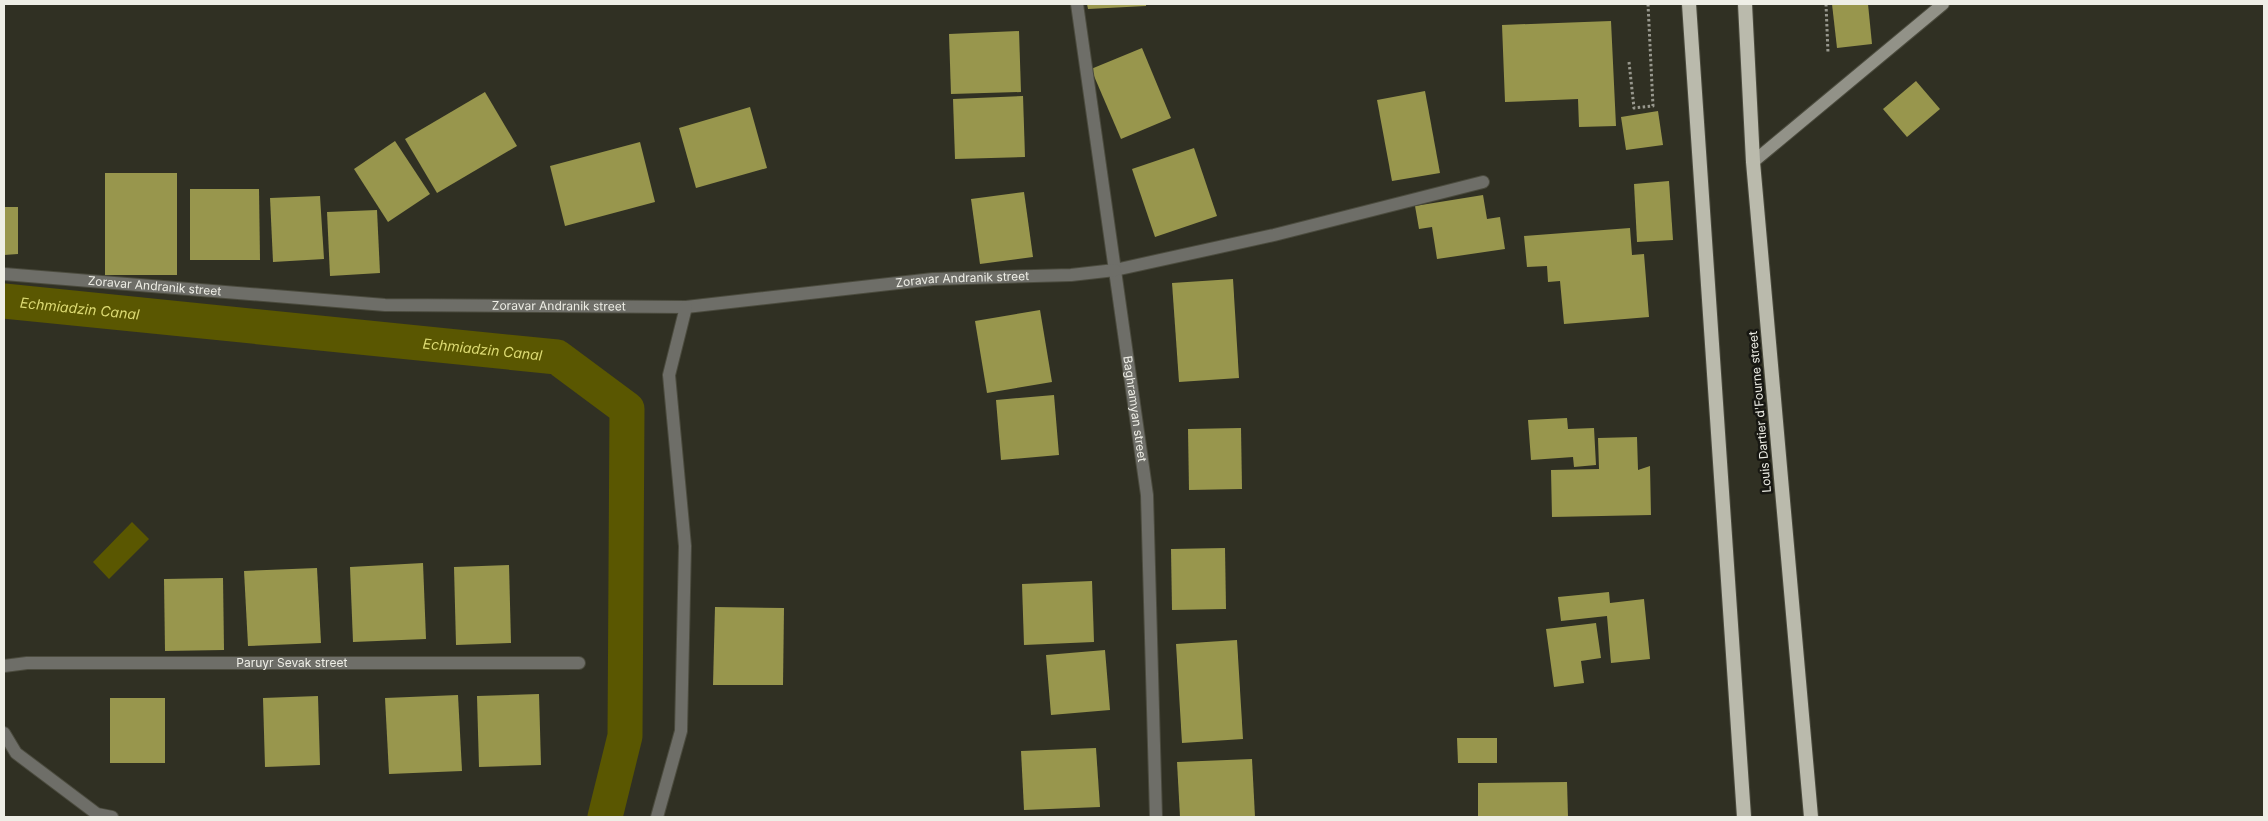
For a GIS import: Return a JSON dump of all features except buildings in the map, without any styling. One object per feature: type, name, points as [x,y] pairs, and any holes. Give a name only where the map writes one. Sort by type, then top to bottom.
[{"type":"highway","points":[[1689,4],[1744,817]]},
{"type":"highway","name":"Louis Dartier d'Fourne street","points":[[1745,4],[1753,162],[1811,817]]},
{"type":"main road","points":[[1753,162],[1943,4]]},
{"type":"street","name":"Baghramyan street","points":[[1077,4],[1147,495],[1156,817]]},
{"type":"street","name":"Zoravar Andranik street","points":[[4,274],[385,305],[686,307],[934,279],[1070,275],[1115,270],[1274,234],[1483,182]]},
{"type":"street","points":[[658,817],[681,731],[685,546],[669,375],[686,307]]},
{"type":"street","name":"Paruyr Sevak street","points":[[4,666],[27,663],[579,663]]},
{"type":"street","points":[[4,734],[16,752],[97,814],[112,817]]},
{"type":"path","points":[[1629,62],[1634,108],[1653,106],[1648,4]]},
{"type":"path","points":[[1826,4],[1828,53]]},
{"type":"shaded area","points":[[132,522],[149,539],[109,579],[93,562]]},
{"type":"waterway","name":"Echmiadzin Canal","points":[[4,301],[557,357],[627,409],[625,736],[605,817]]}]
